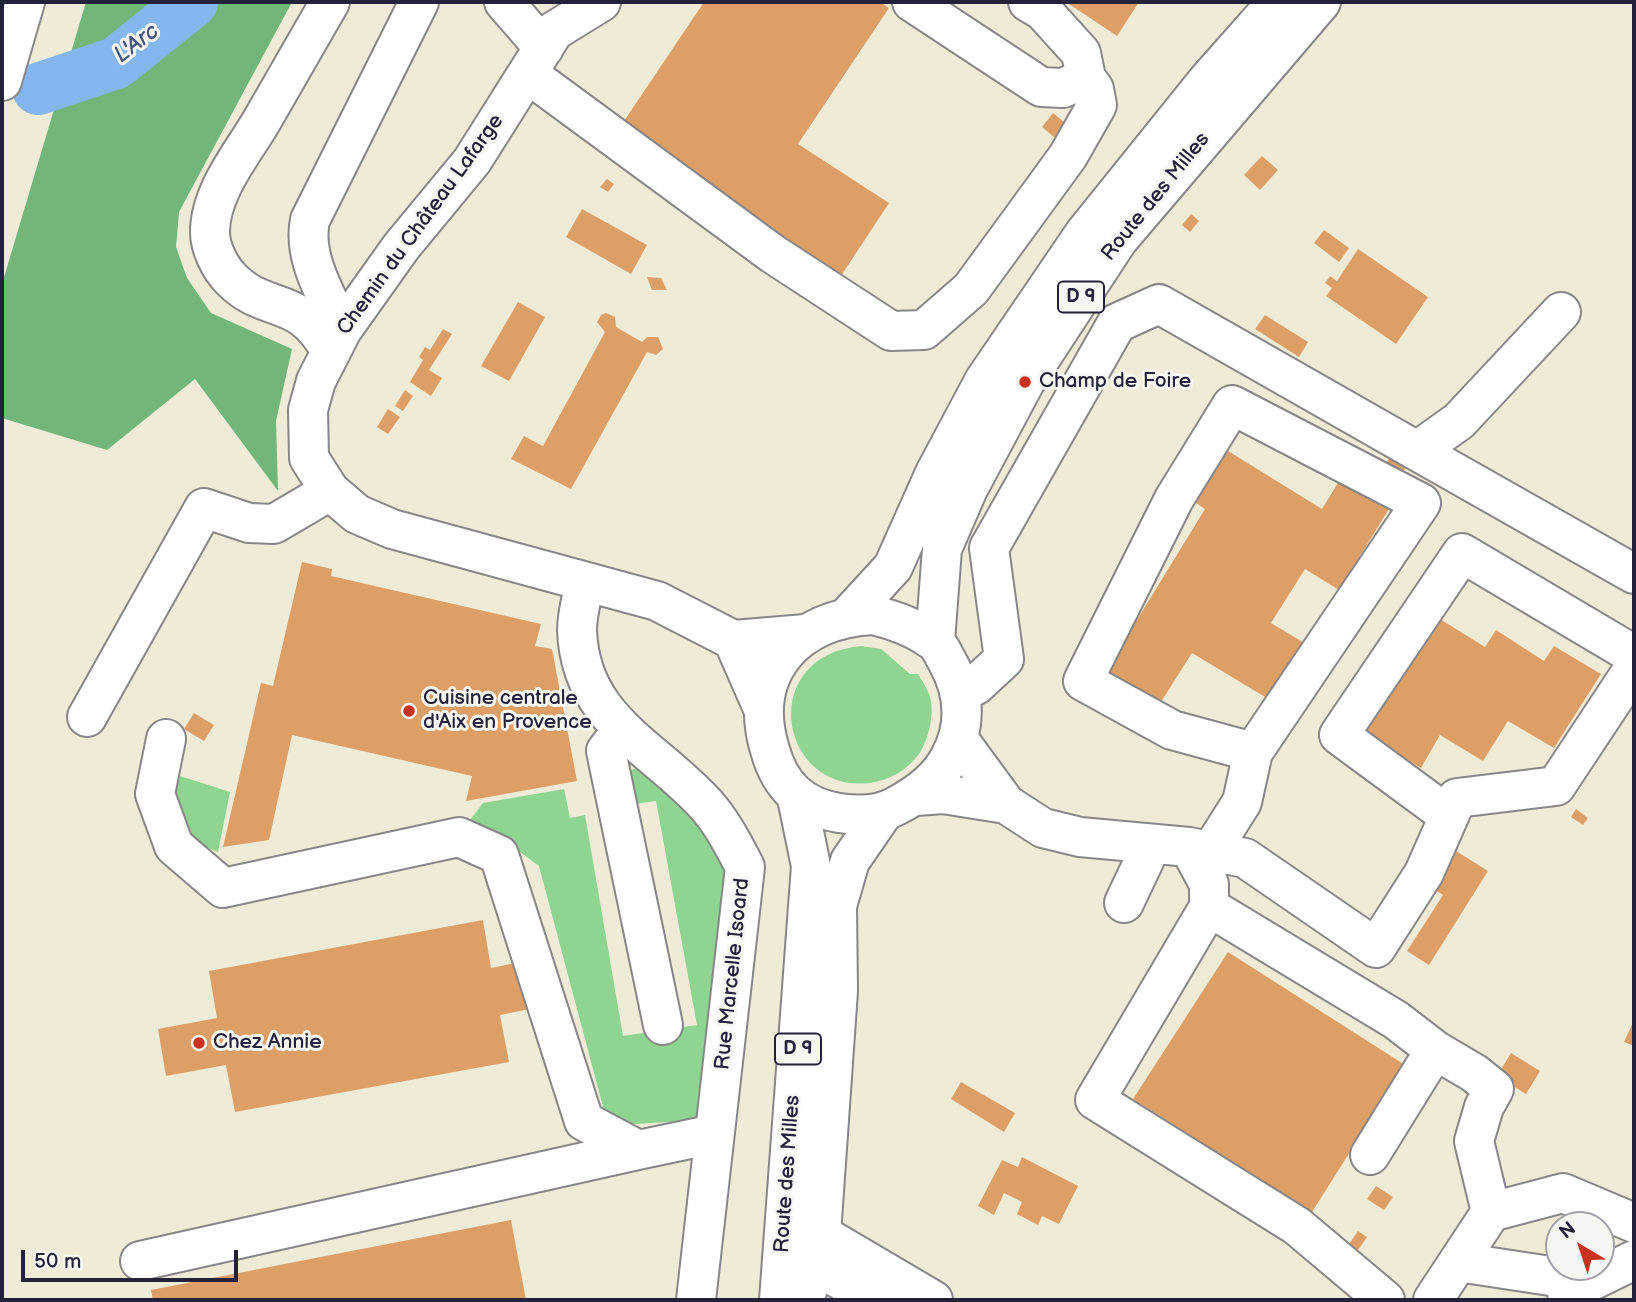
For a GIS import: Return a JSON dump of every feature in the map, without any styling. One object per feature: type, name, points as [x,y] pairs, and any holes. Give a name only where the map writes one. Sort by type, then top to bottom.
[{"type":"main road","points":[[330,2],[218,194],[210,233],[220,266],[231,280],[249,294],[295,310],[336,341]]},
{"type":"main road","points":[[336,341],[311,257],[307,235],[310,220],[419,2]]},
{"type":"main road","points":[[504,2],[550,31],[773,254],[891,331],[924,330],[971,289],[1068,156],[1097,105],[1094,89],[1086,78],[1081,53],[1044,11],[1028,2]]},
{"type":"main road","points":[[550,31],[586,4],[600,2]]},
{"type":"main road","points":[[912,2],[1041,87],[1063,88],[1086,78]]},
{"type":"main road","name":"Route des Milles","points":[[848,616],[893,567],[935,473],[984,381],[1084,234],[1208,80],[1278,2]]},
{"type":"main road","name":"Route des Milles","points":[[935,641],[942,550],[968,489],[1025,382],[1118,240],[1321,2]]},
{"type":"main road","points":[[2,81],[25,5]]},
{"type":"main road","name":"Chemin du Château Lafarge","points":[[550,31],[472,161],[401,247],[336,341],[316,381],[308,410],[309,458],[330,491],[357,514],[392,530],[657,600],[733,640]]},
{"type":"main road","points":[[961,693],[976,685],[1004,659],[989,548],[1117,323],[1159,304],[1634,574]]},
{"type":"main road","points":[[1417,451],[1459,421],[1561,312]]},
{"type":"main road","points":[[1200,849],[1242,802],[1253,752],[1421,503],[1232,405],[1174,499],[1083,681],[1172,730],[1253,752]]},
{"type":"main road","points":[[87,717],[204,508],[249,523],[274,524],[330,491]]},
{"type":"main road","points":[[1449,816],[1339,735],[1462,553],[1634,655]]},
{"type":"main road","name":"Rue Marcelle Isoard","points":[[585,582],[577,629],[586,678],[601,706],[622,730],[708,807],[728,832],[745,867],[695,1300]]},
{"type":"main road","points":[[888,808],[946,766],[959,740],[962,722],[961,693],[935,641],[896,621],[873,615],[848,616],[806,634],[733,640],[762,706],[771,755],[780,776],[797,798],[829,812],[888,808],[943,794],[1006,804]]},
{"type":"main road","points":[[762,706],[766,684],[776,663],[806,634]]},
{"type":"main road","points":[[959,740],[1006,804],[1043,828],[1080,837],[1200,849],[1245,858],[1376,948],[1424,873],[1457,798],[1556,786],[1634,668]]},
{"type":"main road","points":[[622,730],[606,751],[663,1025]]},
{"type":"main road","points":[[166,739],[155,794],[174,846],[223,888],[459,837],[499,855],[584,1121],[638,1150]]},
{"type":"main road","name":"Route des Milles","points":[[779,1300],[811,866],[797,798]]},
{"type":"main road","name":"Route des Milles","points":[[813,1266],[838,991],[837,906],[850,861],[888,808]]},
{"type":"main road","points":[[1125,903],[1151,846]]},
{"type":"main road","points":[[1200,849],[1209,884],[1209,907],[1095,1100],[1297,1226],[1385,1300]]},
{"type":"main road","points":[[1209,907],[1396,1020],[1494,1089],[1484,1107],[1474,1142],[1491,1212]]},
{"type":"main road","points":[[1370,1155],[1435,1050]]},
{"type":"main road","points":[[140,1261],[715,1134]]},
{"type":"main road","points":[[1433,1300],[1491,1212],[1563,1193],[1634,1223]]},
{"type":"main road","points":[[1553,1300],[1634,1260]]},
{"type":"main road","points":[[1458,1262],[1590,1282]]},
{"type":"main road","points":[[813,1266],[877,1300]]},
{"type":"main road","points":[[813,1266],[933,1300]]},
{"type":"green space","points":[[86,2],[292,2],[179,212],[176,247],[187,278],[211,313],[292,349],[276,421],[278,491],[195,379],[107,450],[2,418],[2,284]]},
{"type":"green space","points":[[861,646],[881,649],[910,674],[918,674],[928,691],[932,711],[930,727],[919,754],[898,773],[870,783],[839,781],[815,768],[799,747],[792,722],[793,697],[805,673],[827,655]]},
{"type":"green space","points":[[640,768],[675,798],[709,837],[724,866],[728,895],[700,1120],[619,1125],[606,1118],[539,866],[504,840],[467,824],[483,803],[564,789],[570,818],[585,815],[623,1036],[697,1025],[656,801],[634,804],[629,770]]},
{"type":"green space","points":[[180,776],[230,792],[218,852],[191,841],[174,794]]},
{"type":"building","points":[[704,2],[880,2],[889,8],[798,144],[889,203],[837,282],[616,133]]},
{"type":"building","points":[[1066,2],[1139,2],[1117,36]]},
{"type":"building","points":[[1053,113],[1070,127],[1059,141],[1042,127]]},
{"type":"building","points":[[1262,156],[1278,170],[1260,190],[1244,175]]},
{"type":"building","points":[[607,179],[614,184],[608,192],[600,187]]},
{"type":"building","points":[[582,209],[647,245],[631,274],[566,237]]},
{"type":"building","points":[[1191,214],[1199,221],[1190,232],[1182,225]]},
{"type":"building","points":[[1324,230],[1349,248],[1339,262],[1314,243]]},
{"type":"building","points":[[1358,249],[1428,297],[1396,344],[1326,296],[1332,288],[1325,283],[1330,276],[1337,281]]},
{"type":"building","points":[[647,277],[661,278],[667,290],[652,290]]},
{"type":"building","points":[[518,302],[545,317],[509,381],[481,366]]},
{"type":"building","points":[[606,313],[615,317],[616,327],[642,342],[647,337],[658,337],[663,349],[656,355],[647,352],[571,489],[511,459],[524,436],[543,446],[605,332],[597,322],[601,315]]},
{"type":"building","points":[[1265,315],[1308,342],[1299,357],[1255,329]]},
{"type":"building","points":[[443,329],[452,334],[429,370],[442,378],[431,396],[410,382],[423,360],[419,357],[425,347],[430,350]]},
{"type":"building","points":[[405,390],[413,396],[403,411],[395,406]]},
{"type":"building","points":[[388,409],[400,417],[388,434],[377,427]]},
{"type":"building","points":[[1220,446],[1322,509],[1344,473],[1392,504],[1339,590],[1305,569],[1271,623],[1306,644],[1270,700],[1192,653],[1159,705],[1105,672],[1205,509],[1187,497]]},
{"type":"building","points":[[1392,454],[1408,465],[1401,474],[1386,464]]},
{"type":"building","name":"Cuisine centrale d'Aix en Provence","points":[[302,562],[332,569],[331,576],[541,624],[535,646],[552,649],[577,781],[466,801],[472,776],[292,735],[269,840],[223,847],[261,683],[273,686]]},
{"type":"building","points":[[1427,611],[1485,647],[1496,630],[1544,661],[1554,646],[1601,674],[1554,748],[1508,721],[1483,761],[1440,735],[1421,768],[1354,727]]},
{"type":"building","points":[[194,713],[214,725],[204,741],[184,729]]},
{"type":"building","points":[[1576,809],[1588,818],[1583,825],[1571,817]]},
{"type":"building","points":[[1456,851],[1488,871],[1429,965],[1407,951],[1443,895],[1434,889]]},
{"type":"building","points":[[483,920],[491,968],[521,962],[530,1009],[500,1015],[509,1062],[235,1112],[226,1065],[166,1076],[158,1029],[217,1018],[209,971]]},
{"type":"building","points":[[1228,952],[1405,1065],[1312,1212],[1133,1099]]},
{"type":"building","points":[[1634,1020],[1634,1046],[1624,1042]]},
{"type":"building","points":[[1511,1053],[1540,1071],[1526,1094],[1497,1076]]},
{"type":"building","points":[[961,1082],[1015,1113],[1004,1132],[951,1099]]},
{"type":"building","points":[[1022,1157],[1078,1186],[1059,1224],[1042,1216],[1038,1225],[1017,1214],[1022,1202],[1004,1193],[994,1215],[978,1206],[1002,1160],[1018,1167]]},
{"type":"building","points":[[1376,1186],[1393,1197],[1384,1210],[1367,1199]]},
{"type":"building","points":[[511,1220],[526,1300],[153,1300],[151,1290]]},
{"type":"building","points":[[1358,1231],[1367,1237],[1356,1253],[1347,1247]]},
{"type":"waterway","name":"L'Arc","points":[[38,89],[116,63],[192,2]]},
{"type":"place","name":"Champ de Foire","points":[[1025,382]]},
{"type":"place","name":"Cuisine centrale d'Aix en Provence","points":[[409,711]]},
{"type":"place","name":"Chez Annie","points":[[199,1043]]}]
